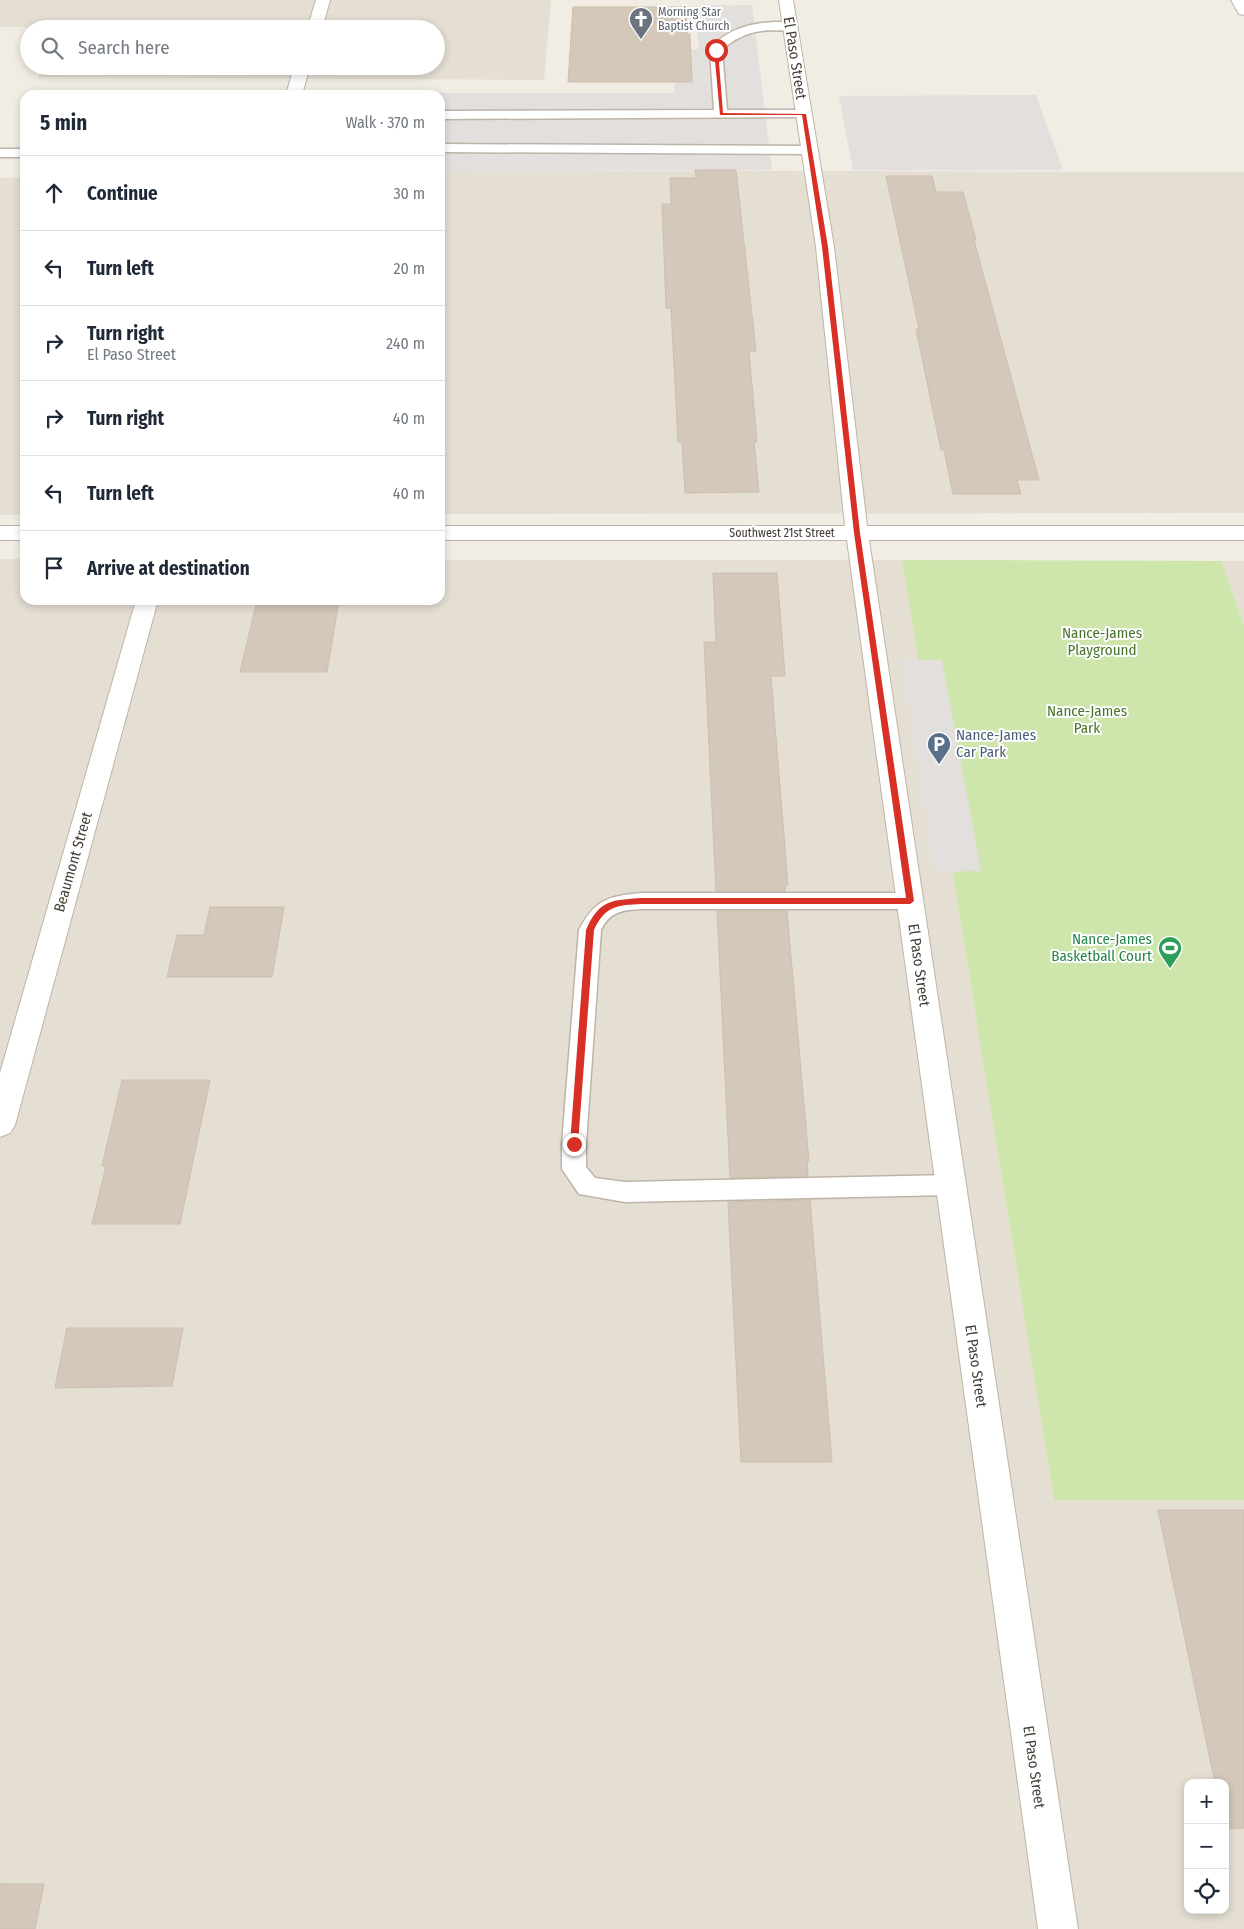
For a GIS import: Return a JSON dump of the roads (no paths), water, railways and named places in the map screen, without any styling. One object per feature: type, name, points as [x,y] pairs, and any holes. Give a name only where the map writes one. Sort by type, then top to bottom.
[{"type":"street","points":[[317,20],[323,0]]},
{"type":"street","points":[[1238,0],[1244,11]]},
{"type":"street","name":"El Paso Street","points":[[788,13],[825,247],[857,533],[1058,1929]]},
{"type":"street","points":[[295,90],[300,75]]},
{"type":"street","name":"Southwest 21st Street","points":[[445,532],[1244,533]]},
{"type":"street","points":[[0,533],[20,533]]},
{"type":"street","name":"Beaumont Street","points":[[0,1125],[146,605]]},
{"type":"lane","points":[[721,114],[716,50],[720,44],[746,29],[760,26],[788,13]]},
{"type":"lane","points":[[445,115],[804,114]]},
{"type":"lane","points":[[445,148],[810,150]]},
{"type":"lane","points":[[0,154],[20,153]]},
{"type":"lane","points":[[910,901],[616,902],[597,914],[590,930],[574,1169],[588,1187],[625,1192],[951,1185]]},
{"type":"place","name":"Morning Star Baptist Church","points":[[641,40]]},
{"type":"place","name":"Nance-James Car Park","points":[[939,765]]},
{"type":"place","name":"Nance-James Basketball Court","points":[[1170,969]]},
{"type":"park label","name":"Nance-James Playground","points":[[1102,642]]},
{"type":"park label","name":"Nance-James Park","points":[[1087,720]]}]
